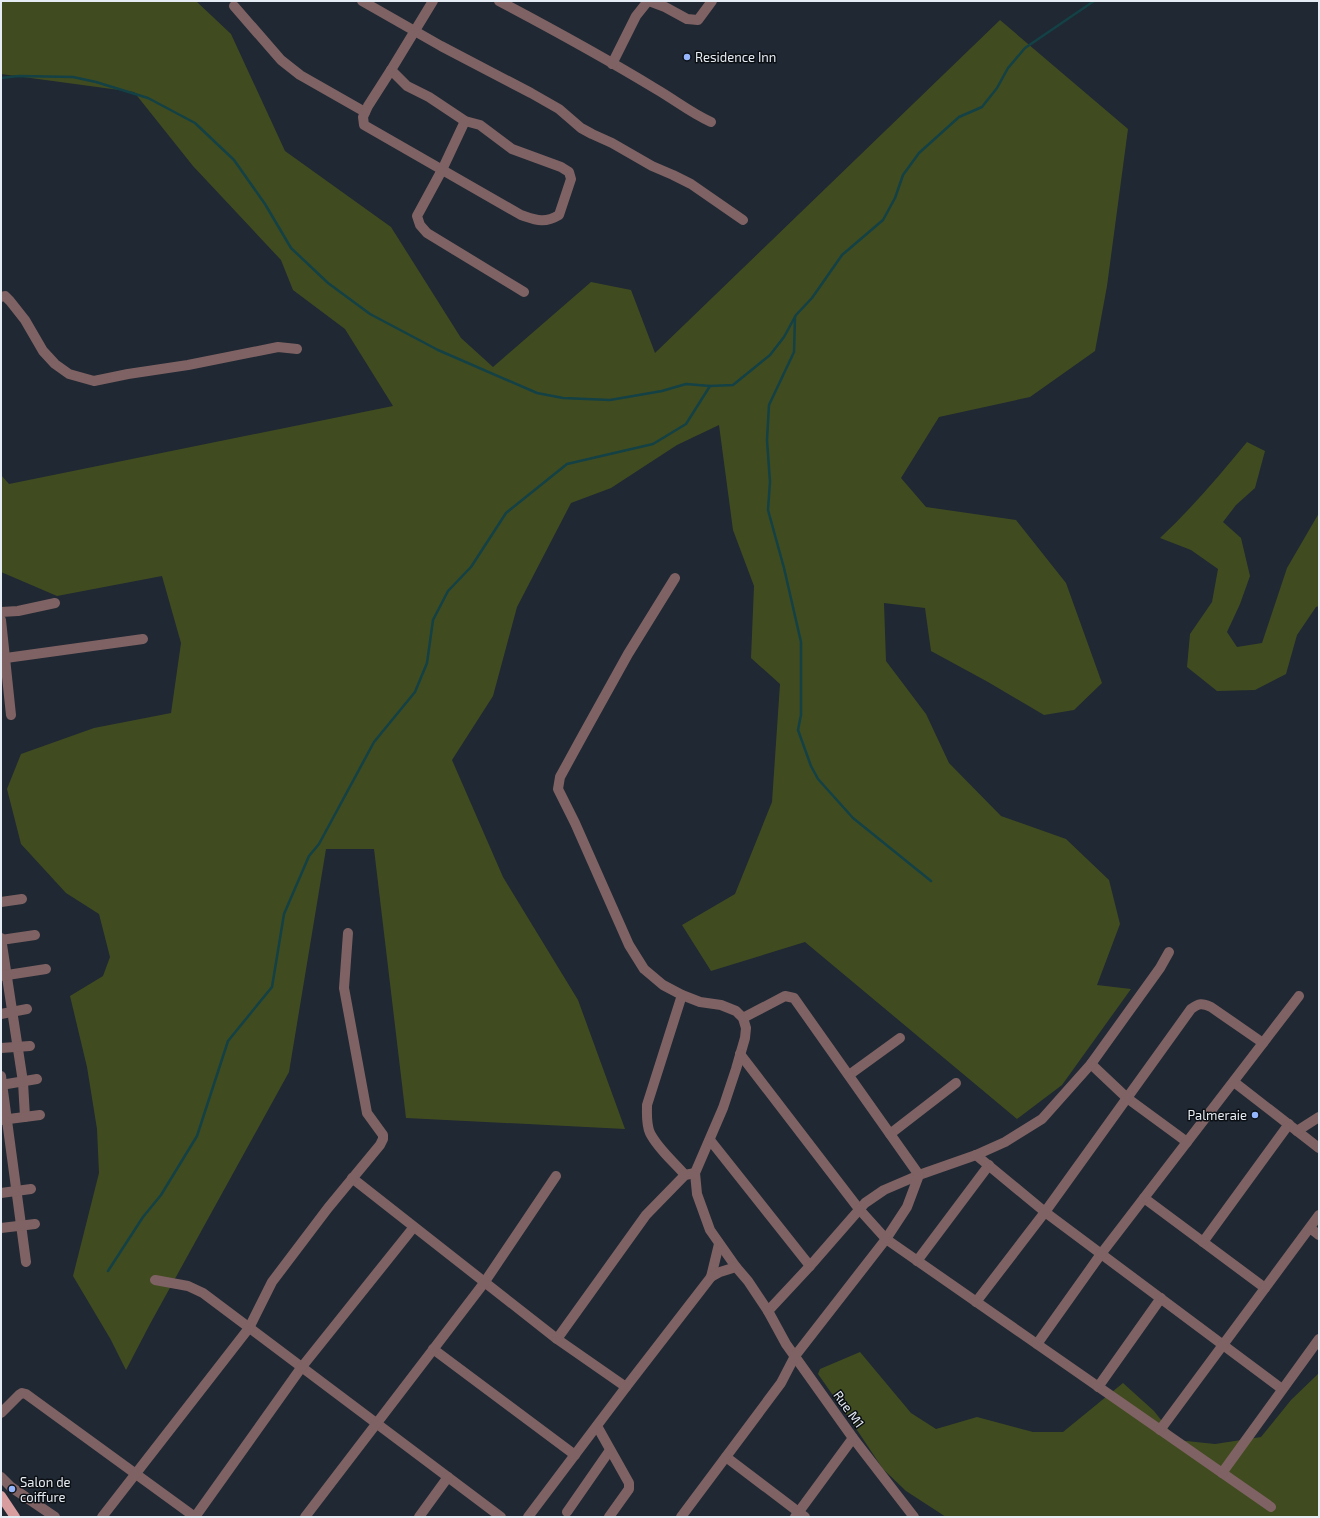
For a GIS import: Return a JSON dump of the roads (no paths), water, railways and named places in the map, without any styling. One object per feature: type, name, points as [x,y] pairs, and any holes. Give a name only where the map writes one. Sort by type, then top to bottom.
[{"type":"main road","points":[[1,1496],[15,1517]]},
{"type":"street","points":[[362,1],[415,32],[531,93],[558,109],[581,128],[612,143],[652,166],[691,184],[743,220]]},
{"type":"street","points":[[391,70],[407,86],[429,96],[465,121],[480,125],[512,149],[561,167],[568,172],[571,179],[559,215],[550,220],[537,221],[520,215],[364,125],[363,117],[365,112],[433,1]]},
{"type":"street","points":[[499,1],[576,41],[612,64],[657,89],[696,115],[711,122]]},
{"type":"street","points":[[612,64],[636,16],[648,1],[665,7],[687,19],[698,20],[712,1]]},
{"type":"street","points":[[234,6],[281,60],[300,75],[365,112]]},
{"type":"street","points":[[465,121],[442,170],[417,216],[420,225],[427,233],[524,292]]},
{"type":"street","points":[[1,296],[5,296],[10,301],[30,327],[43,352],[55,364],[69,374],[94,381],[188,365],[278,347],[297,349]]},
{"type":"street","points":[[557,1340],[646,1215],[690,1174],[710,1140],[723,1108],[740,1054],[746,1028],[743,1018],[736,1011],[721,1005],[700,1002],[682,995],[663,985],[644,969],[628,945],[575,823],[558,789],[560,777],[579,742],[628,654],[675,578]]},
{"type":"street","points":[[1,612],[18,611],[55,603]]},
{"type":"street","points":[[1,620],[6,658],[4,685],[11,715]]},
{"type":"street","points":[[6,658],[143,639]]},
{"type":"street","points":[[1,902],[22,899]]},
{"type":"street","points":[[102,1517],[249,1328],[272,1282],[328,1208],[380,1145],[383,1139],[383,1135],[367,1113],[344,988],[348,933]]},
{"type":"street","points":[[25,1117],[23,1082],[12,1012],[4,976],[1,939],[35,935]]},
{"type":"street","points":[[768,1311],[865,1203],[884,1190],[919,1174],[976,1155],[1005,1142],[1042,1119],[1091,1064],[1160,968],[1169,952]]},
{"type":"street","points":[[4,976],[46,969]]},
{"type":"street","points":[[682,995],[647,1105],[647,1119],[650,1132],[655,1141],[690,1174]]},
{"type":"street","points":[[743,1018],[785,996],[794,998],[919,1174]]},
{"type":"street","points":[[1037,1344],[1101,1254],[1299,996]]},
{"type":"street","points":[[976,1302],[1045,1212],[1191,1009],[1198,1004],[1204,1004],[1211,1007],[1263,1043]]},
{"type":"street","points":[[1,1014],[27,1009]]},
{"type":"street","points":[[849,1075],[900,1038]]},
{"type":"street","points":[[1,1048],[30,1046]]},
{"type":"street","points":[[740,1054],[859,1210],[886,1240],[1271,1507]]},
{"type":"street","points":[[1091,1064],[1127,1098],[1187,1142]]},
{"type":"street","points":[[26,1262],[4,1120],[1,1082],[23,1082],[38,1079]]},
{"type":"street","points":[[1234,1082],[1319,1148]]},
{"type":"street","points":[[890,1134],[956,1083]]},
{"type":"street","points":[[4,1120],[40,1115]]},
{"type":"street","points":[[1297,1131],[1319,1117]]},
{"type":"street","points":[[1204,1242],[1289,1124]]},
{"type":"street","points":[[710,1140],[810,1266]]},
{"type":"street","points":[[976,1155],[1045,1212],[1282,1389]]},
{"type":"street","points":[[917,1261],[989,1166]]},
{"type":"street","name":"Rue M1","points":[[690,1174],[710,1230],[719,1244],[748,1281],[768,1311],[786,1344],[909,1514]]},
{"type":"street","points":[[681,1517],[781,1383],[795,1356],[886,1240],[907,1207],[919,1174]]},
{"type":"street","points":[[305,1517],[484,1283],[556,1176]]},
{"type":"street","points":[[352,1178],[413,1228],[557,1340],[626,1387]]},
{"type":"street","points":[[1,1193],[32,1189]]},
{"type":"street","points":[[1144,1198],[1266,1288]]},
{"type":"street","points":[[1160,1430],[1319,1215]]},
{"type":"street","points":[[1,1228],[35,1224]]},
{"type":"street","points":[[1,1414],[19,1395],[22,1393],[26,1394],[195,1517],[301,1368],[413,1228]]},
{"type":"street","points":[[1310,1228],[1319,1235]]},
{"type":"street","points":[[712,1277],[719,1244]]},
{"type":"street","points":[[528,1517],[626,1387],[712,1277],[720,1272],[736,1267]]},
{"type":"street","points":[[155,1280],[196,1289],[501,1517]]},
{"type":"street","points":[[1098,1387],[1161,1298]]},
{"type":"street","points":[[1222,1473],[1319,1339]]},
{"type":"street","points":[[434,1349],[575,1455]]},
{"type":"street","points":[[597,1426],[629,1483],[629,1489],[609,1517]]},
{"type":"street","points":[[726,1457],[799,1515],[854,1438]]},
{"type":"street","points":[[567,1512],[610,1450]]},
{"type":"street","points":[[1,1477],[11,1487],[54,1517]]},
{"type":"street","points":[[419,1517],[448,1477]]},
{"type":"waterway","points":[[1,78],[19,76],[73,77],[96,82],[148,98],[195,123],[234,160],[265,204],[291,248],[328,283],[370,314],[438,350],[537,393],[563,398],[610,400],[662,391],[686,384],[710,386],[733,385],[770,355],[784,337],[796,315],[812,298],[842,255],[883,220],[895,198],[903,175],[919,153],[959,117],[982,107],[997,88],[1008,68],[1025,48],[1094,1]]},
{"type":"waterway","points":[[795,317],[794,352],[769,405],[767,440],[770,482],[768,510],[784,568],[801,642],[801,715],[798,730],[811,766],[818,779],[853,818],[931,881]]},
{"type":"waterway","points":[[108,1271],[143,1217],[161,1195],[197,1136],[228,1041],[272,987],[284,914],[309,856],[319,844],[374,742],[415,692],[427,663],[433,620],[448,591],[471,567],[506,513],[567,464],[653,444],[686,424],[710,386]]},
{"type":"place","name":"Residence Inn","points":[[687,57]]},
{"type":"place","name":"Palmeraie","points":[[1255,1115]]},
{"type":"place","name":"Salon de coiffure","points":[[12,1489]]}]
